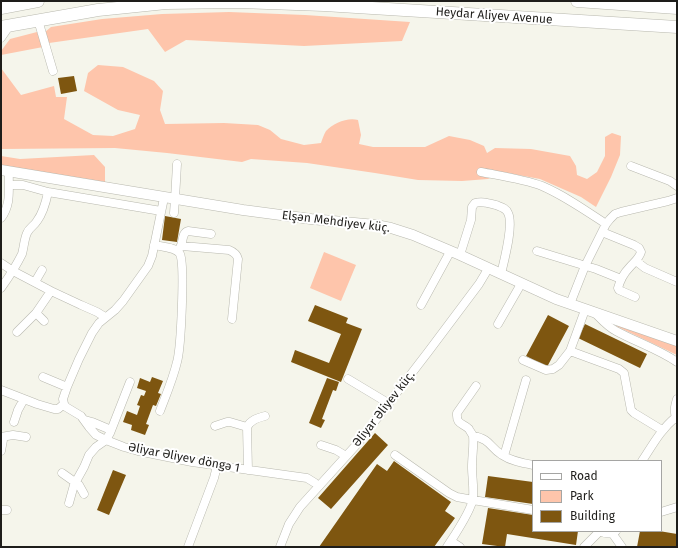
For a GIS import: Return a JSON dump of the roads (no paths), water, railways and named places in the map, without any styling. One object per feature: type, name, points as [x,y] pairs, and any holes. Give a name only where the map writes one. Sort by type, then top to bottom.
[{"type":"highway","points":[[1,8],[38,1]]},
{"type":"highway","points":[[577,1],[677,8]]},
{"type":"highway","name":"Heydar Aliyev Avenue","points":[[5,26],[98,10],[143,5],[195,2],[239,2],[332,6],[677,27]]},
{"type":"main road","name":"Elşən Mehdiyev küç.","points":[[5,171],[175,200],[262,213],[376,226],[404,232],[584,310],[677,342]]},
{"type":"street","points":[[38,20],[52,71]]},
{"type":"street","points":[[1,38],[5,26]]},
{"type":"street","points":[[174,213],[177,164]]},
{"type":"street","points":[[631,166],[670,181],[677,186]]},
{"type":"street","points":[[1,218],[5,213],[10,194],[5,171]]},
{"type":"street","points":[[481,172],[527,181],[542,186],[573,201],[606,224]]},
{"type":"street","points":[[9,184],[161,211]]},
{"type":"street","points":[[1,288],[13,271],[22,254],[24,240],[28,231],[38,220],[45,204],[48,192]]},
{"type":"street","points":[[1,390],[54,409],[58,409],[64,404],[63,399],[67,387],[92,333],[100,323],[123,301],[148,266],[152,256],[164,198]]},
{"type":"street","points":[[570,304],[585,266],[606,224],[615,214],[677,198]]},
{"type":"street","points":[[421,305],[455,253],[471,220],[472,207],[475,203],[484,202],[504,208],[508,213],[510,220],[509,238],[501,274]]},
{"type":"street","points":[[160,411],[178,362],[183,268],[180,249],[184,234],[188,231],[211,234]]},
{"type":"street","points":[[602,232],[639,248],[641,252],[636,261],[621,279],[618,288],[619,290],[635,297]]},
{"type":"street","points":[[154,245],[174,249],[229,250],[234,252],[237,255],[238,260],[232,319]]},
{"type":"street","points":[[537,251],[621,279]]},
{"type":"street","points":[[636,261],[645,268],[677,282]]},
{"type":"street","points":[[1,263],[51,291],[97,312],[106,318]]},
{"type":"street","name":"Əliyar Əliyev küç.","points":[[280,547],[289,524],[300,507],[358,443],[479,284],[488,269]]},
{"type":"street","points":[[35,282],[42,270]]},
{"type":"street","points":[[498,324],[521,284]]},
{"type":"street","points":[[17,332],[36,313],[51,291]]},
{"type":"street","points":[[523,360],[546,370],[553,369],[559,365],[570,351],[584,310]]},
{"type":"street","points":[[36,313],[44,321]]},
{"type":"street","points":[[595,313],[615,331],[667,355],[677,362]]},
{"type":"street","points":[[570,351],[619,369],[624,373],[631,410],[662,430]]},
{"type":"street","points":[[43,377],[67,387]]},
{"type":"street","points":[[348,379],[388,403]]},
{"type":"street","points":[[504,456],[526,380]]},
{"type":"street","points":[[69,503],[75,482],[89,455],[92,450],[106,440],[130,382]]},
{"type":"street","points":[[454,545],[473,500],[474,493],[472,466],[474,448],[473,436],[469,430],[458,422],[456,418],[457,413],[476,386]]},
{"type":"street","points":[[14,422],[24,398]]},
{"type":"street","points":[[643,460],[662,430],[676,418],[674,410],[677,399]]},
{"type":"street","name":"Əliyar Əliyev döngə 1","points":[[64,404],[66,407],[78,413],[93,432],[106,440],[124,447],[217,466],[306,478],[318,486]]},
{"type":"street","points":[[248,470],[247,427],[249,423],[265,416]]},
{"type":"street","points":[[85,420],[111,430]]},
{"type":"street","points":[[215,426],[230,422],[247,427]]},
{"type":"street","points":[[1,451],[1,437],[13,435],[26,438]]},
{"type":"street","points":[[473,436],[482,437],[500,454],[508,459],[532,465]]},
{"type":"street","points":[[321,445],[336,450],[346,456]]},
{"type":"street","points":[[395,455],[449,493],[473,500],[532,510]]},
{"type":"street","points":[[188,547],[214,478],[217,466]]},
{"type":"street","points":[[62,474],[75,482],[84,494]]},
{"type":"street","points":[[662,512],[677,507]]},
{"type":"street","points":[[584,547],[599,532]]},
{"type":"street","points":[[602,532],[606,534],[614,532],[622,547]]}]
